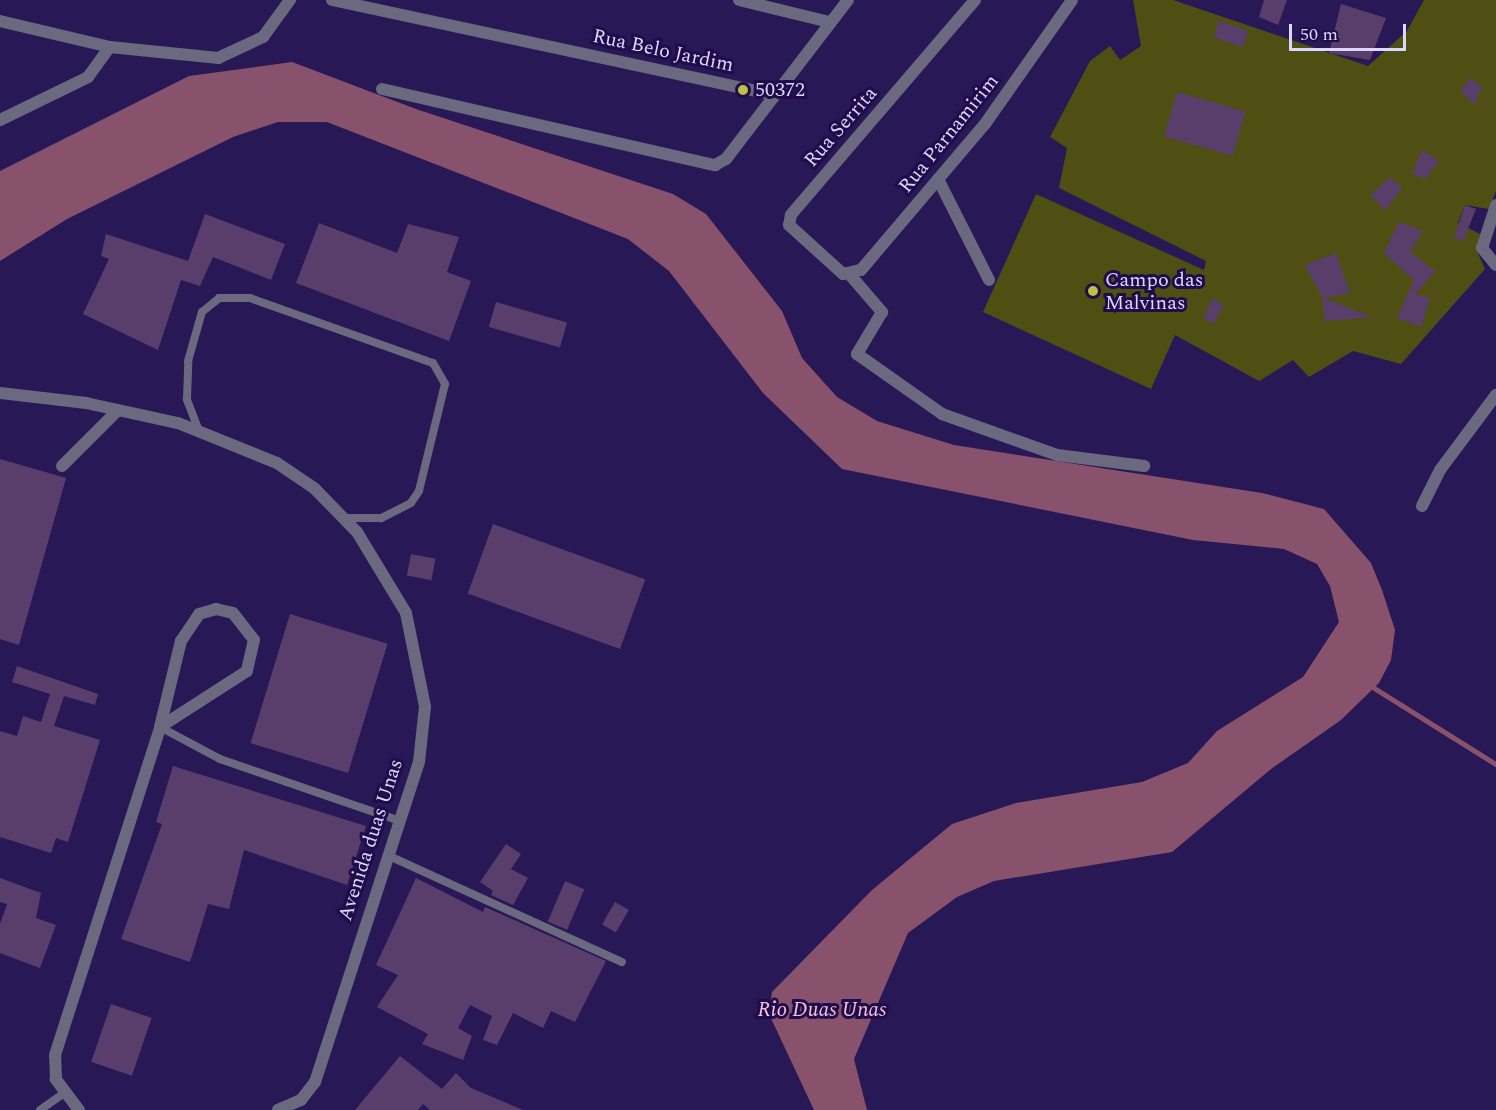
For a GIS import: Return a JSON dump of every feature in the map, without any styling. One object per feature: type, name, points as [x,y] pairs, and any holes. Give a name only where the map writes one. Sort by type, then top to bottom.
[{"type":"street","points":[[0,21],[110,47],[197,59],[235,54],[263,37],[290,0]]},
{"type":"street","name":"Rua Belo Jardim","points":[[332,0],[772,94]]},
{"type":"street","points":[[739,0],[829,22]]},
{"type":"street","points":[[382,89],[710,165],[726,159],[772,94],[848,0]]},
{"type":"street","name":"Rua Serrita","points":[[847,275],[789,225],[791,215],[975,0]]},
{"type":"street","name":"Rua Parnamirim","points":[[847,275],[938,179],[1042,49],[1072,0]]},
{"type":"street","points":[[0,120],[73,87],[97,70],[110,47]]},
{"type":"street","points":[[938,179],[989,280]]},
{"type":"street","points":[[1496,205],[1482,248],[1496,265]]},
{"type":"street","points":[[847,275],[882,312],[857,354],[970,428],[1057,455],[1144,466]]},
{"type":"street","name":"Avenida duas Unas","points":[[0,393],[118,410],[199,431],[277,463],[343,518],[384,570],[400,602],[420,670],[425,706],[421,746],[400,821],[387,855],[315,1082],[301,1100],[278,1110]]},
{"type":"street","points":[[1422,506],[1440,470],[1496,395]]},
{"type":"street","points":[[63,466],[118,410]]},
{"type":"street","points":[[79,1110],[64,1093],[56,1079],[55,1055],[160,727],[189,624],[216,609],[233,613],[254,640],[247,671],[160,727]]},
{"type":"lane","points":[[199,431],[187,399],[188,361],[202,312],[219,298],[250,298],[433,363],[446,384],[419,491],[411,503],[381,518],[343,518]]},
{"type":"lane","points":[[160,727],[220,759],[400,821]]},
{"type":"lane","points":[[387,855],[622,962]]},
{"type":"lane","points":[[40,1110],[64,1093]]},
{"type":"shaded area","points":[[1133,0],[1173,0],[1368,66],[1407,31],[1424,0],[1496,0],[1496,191],[1489,209],[1465,205],[1458,223],[1480,234],[1477,251],[1485,269],[1401,364],[1353,351],[1309,377],[1293,360],[1259,381],[1175,335],[1151,389],[983,312],[1036,194],[1204,270],[1206,261],[1059,188],[1067,148],[1050,137],[1090,61],[1110,46],[1120,60],[1141,46]]},
{"type":"water","name":"Rio Duas Unas","points":[[292,62],[416,109],[673,194],[706,214],[782,311],[802,358],[837,397],[877,421],[954,445],[1262,493],[1324,509],[1371,563],[1395,630],[1391,660],[1379,683],[1341,720],[1271,769],[1172,852],[994,881],[957,897],[908,933],[854,1059],[867,1110],[814,1110],[769,1014],[772,992],[872,890],[952,824],[1016,803],[1142,782],[1188,763],[1217,731],[1303,677],[1339,622],[1330,586],[1317,564],[1284,549],[1193,540],[842,469],[763,393],[669,271],[628,239],[327,122],[278,122],[233,137],[67,219],[0,261],[0,171],[189,76]]},
{"type":"building","points":[[1264,0],[1287,0],[1278,25],[1259,17]]},
{"type":"building","points":[[1341,4],[1386,18],[1370,60],[1329,53]]},
{"type":"building","points":[[1219,21],[1248,31],[1243,47],[1213,37]]},
{"type":"building","points":[[1470,78],[1482,87],[1474,105],[1461,91]]},
{"type":"building","points":[[1177,92],[1245,112],[1233,156],[1164,136]]},
{"type":"building","points":[[1422,150],[1439,161],[1425,179],[1412,173]]},
{"type":"building","points":[[1390,177],[1402,187],[1386,210],[1370,196]]},
{"type":"building","points":[[1465,205],[1476,209],[1463,241],[1454,238]]},
{"type":"building","points":[[205,214],[285,244],[271,280],[213,257],[200,286],[181,280],[158,350],[83,314],[109,259],[101,256],[106,234],[188,261]]},
{"type":"building","points":[[1399,222],[1423,231],[1410,252],[1435,271],[1415,294],[1430,298],[1421,327],[1397,318],[1414,280],[1384,253]]},
{"type":"building","points":[[319,223],[397,253],[408,224],[459,237],[447,272],[471,281],[449,341],[296,283]]},
{"type":"building","points":[[1336,253],[1350,293],[1324,298],[1372,317],[1325,321],[1322,297],[1305,265]]},
{"type":"building","points":[[1213,298],[1223,305],[1215,323],[1203,319]]},
{"type":"building","points":[[496,302],[567,322],[560,347],[489,327]]},
{"type":"building","points":[[0,459],[66,478],[19,645],[0,639]]},
{"type":"building","points":[[493,524],[645,579],[620,649],[468,594]]},
{"type":"building","points":[[411,554],[436,559],[431,580],[407,576]]},
{"type":"building","points":[[290,614],[388,644],[348,773],[251,743]]},
{"type":"building","points":[[17,666],[98,694],[95,705],[64,696],[54,726],[100,740],[68,842],[56,838],[51,853],[0,837],[0,731],[17,736],[23,716],[41,722],[50,694],[12,682]]},
{"type":"building","points":[[173,766],[366,826],[347,885],[244,850],[229,909],[208,904],[190,962],[121,939],[162,824],[156,822]]},
{"type":"building","points":[[506,844],[521,854],[511,869],[528,878],[513,905],[491,895],[493,891],[480,882]]},
{"type":"building","points":[[0,878],[41,893],[36,918],[56,925],[40,968],[0,953],[0,924],[7,904],[0,902]]},
{"type":"building","points":[[416,878],[483,912],[485,907],[606,961],[575,1022],[551,1011],[543,1028],[513,1013],[497,1045],[483,1040],[492,1016],[470,1005],[458,1028],[472,1036],[463,1060],[422,1044],[428,1034],[377,1007],[398,975],[376,965]]},
{"type":"building","points":[[565,881],[584,889],[567,930],[548,922]]},
{"type":"building","points":[[615,902],[629,910],[616,933],[602,925]]},
{"type":"building","points":[[111,1004],[152,1018],[132,1076],[91,1062]]},
{"type":"building","points":[[400,1056],[442,1089],[456,1073],[471,1088],[523,1110],[430,1110],[423,1104],[418,1110],[355,1110]]},
{"type":"waterway","points":[[1371,686],[1496,764]]},
{"type":"place","name":"50372","points":[[743,90]]},
{"type":"place","name":"Campo das Malvinas","points":[[1093,291]]}]
